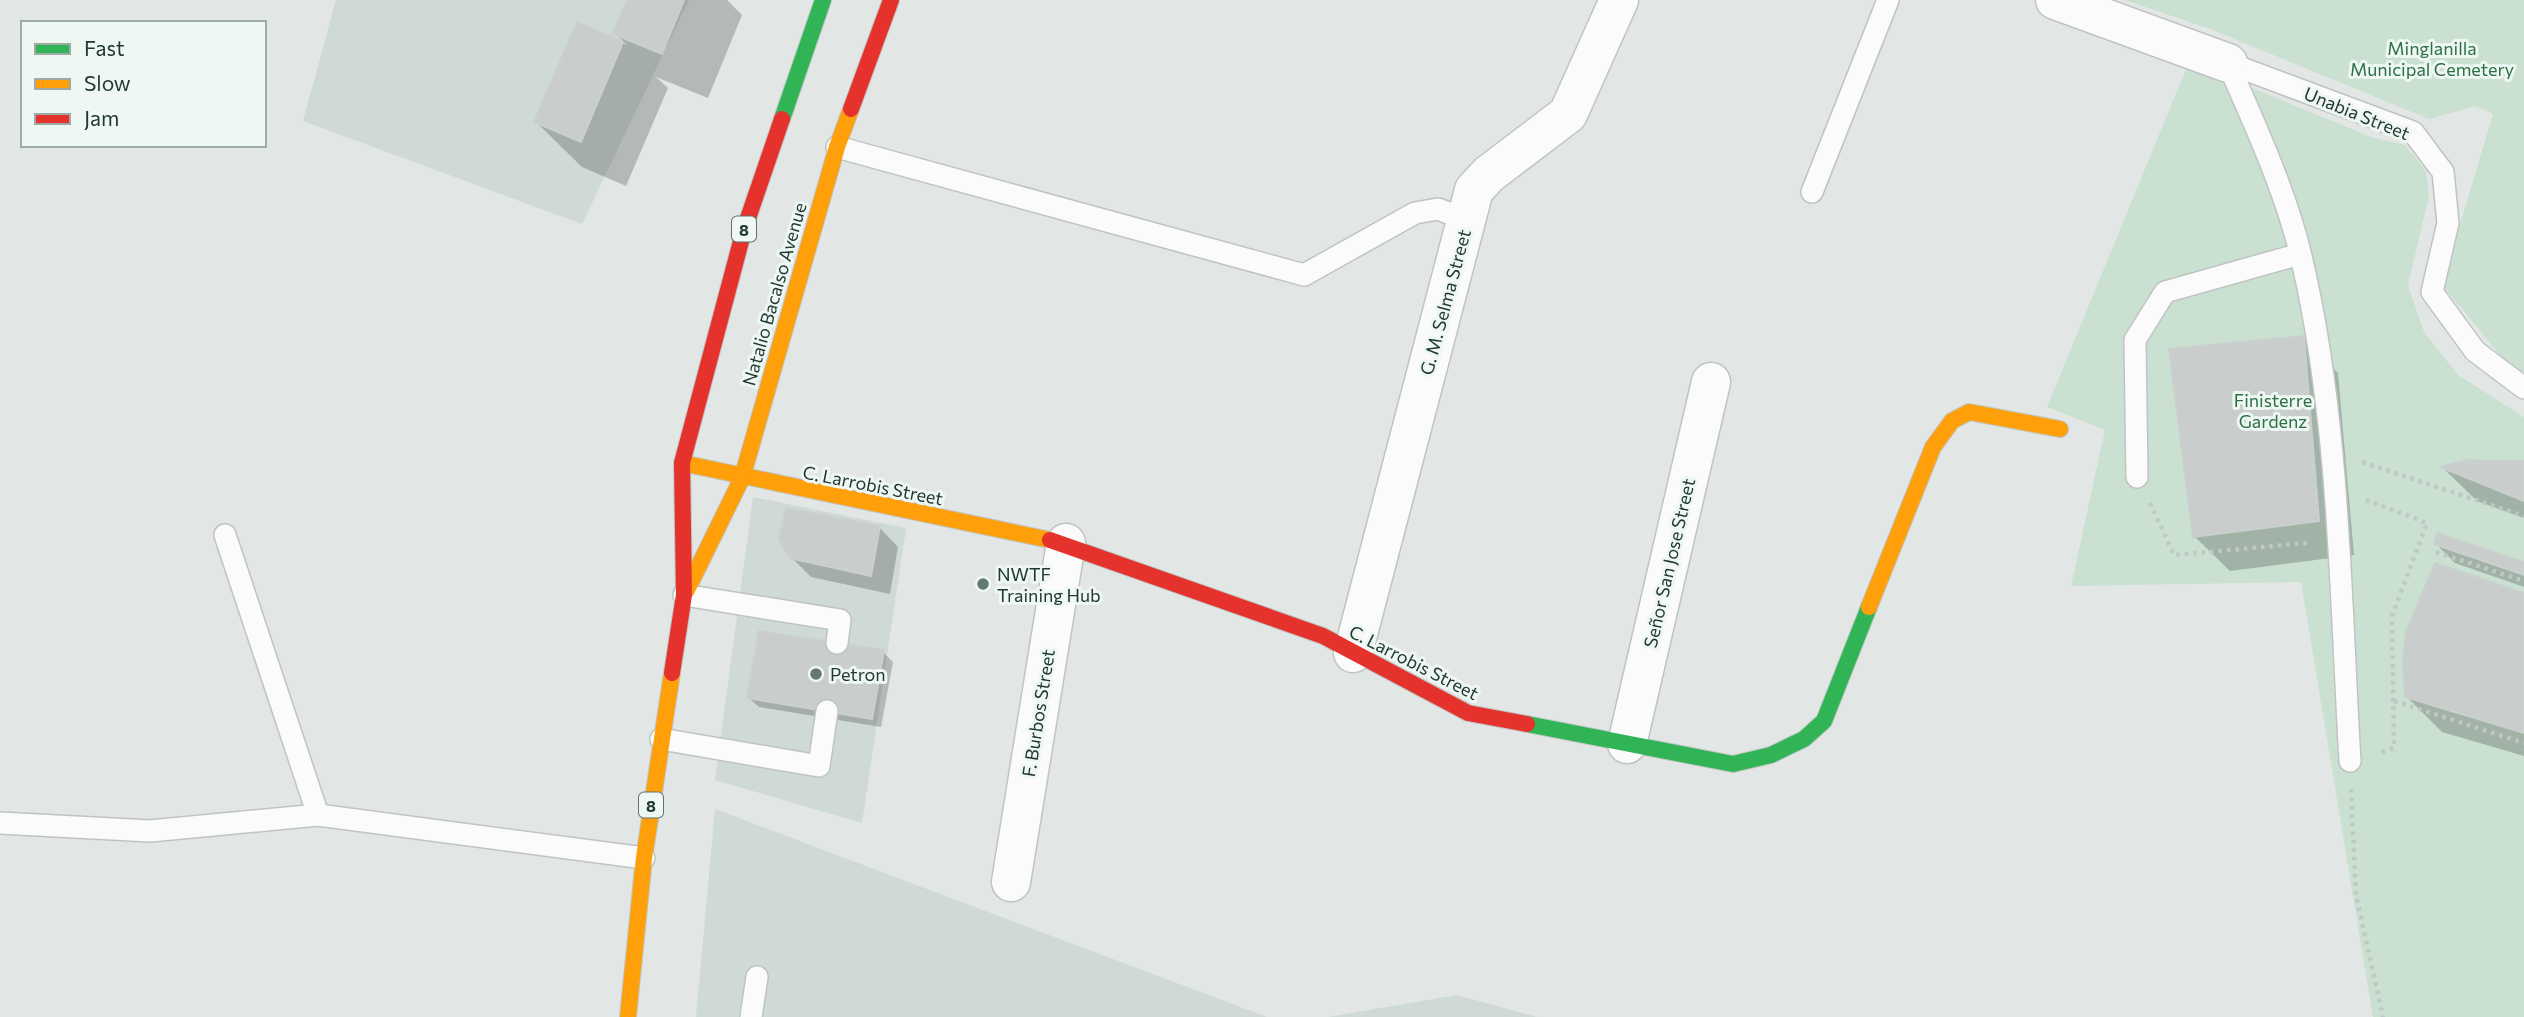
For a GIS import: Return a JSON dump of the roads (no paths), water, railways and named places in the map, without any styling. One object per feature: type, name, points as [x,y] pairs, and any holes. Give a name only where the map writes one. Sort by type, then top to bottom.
[{"type":"main road","name":"Natalio Bacalso Avenue","points":[[628,1017],[644,858],[684,595],[682,463],[744,230],[823,0]]},
{"type":"main road","name":"Natalio Bacalso Avenue","points":[[684,595],[741,478],[837,147],[891,0]]},
{"type":"main road","name":"C. Larrobis Street","points":[[682,463],[741,478],[1066,543],[1323,636],[1468,713],[1733,764],[1765,759],[1789,750],[1809,737],[1824,721],[1933,447],[1947,424],[1958,415],[1969,412],[2060,429]]},
{"type":"street","name":"G. M. Selma Street","points":[[1353,653],[1474,190],[1489,174],[1568,114],[1619,0]]},
{"type":"street","name":"Unabia Street","points":[[2055,0],[2228,63]]},
{"type":"street","name":"Señor San Jose Street","points":[[1627,744],[1711,382]]},
{"type":"street","name":"F. Burbos Street","points":[[1011,882],[1066,543]]},
{"type":"lane","points":[[1812,192],[1888,0]]},
{"type":"lane","points":[[2228,63],[2270,159],[2300,254],[2319,350],[2335,488],[2350,761]]},
{"type":"lane","name":"Unabia Street","points":[[2228,63],[2413,132],[2443,172],[2448,223],[2432,292],[2475,351],[2524,387]]},
{"type":"lane","points":[[837,147],[1304,275],[1415,213],[1438,209],[1466,220]]},
{"type":"lane","points":[[2137,477],[2135,340],[2165,292],[2300,254]]},
{"type":"lane","points":[[225,535],[318,815]]},
{"type":"lane","points":[[684,595],[840,620],[837,643]]},
{"type":"lane","points":[[661,738],[819,766],[827,711]]},
{"type":"lane","points":[[0,823],[150,831],[318,815],[644,858]]},
{"type":"lane","points":[[751,1017],[757,977]]},
{"type":"place","name":"NWTF Training Hub","points":[[983,584]]},
{"type":"place","name":"Petron","points":[[816,674]]},
{"type":"park label","name":"Minglanilla Municipal Cemetery","points":[[2432,58]]},
{"type":"park label","name":"Finisterre Gardenz","points":[[2273,410]]}]
